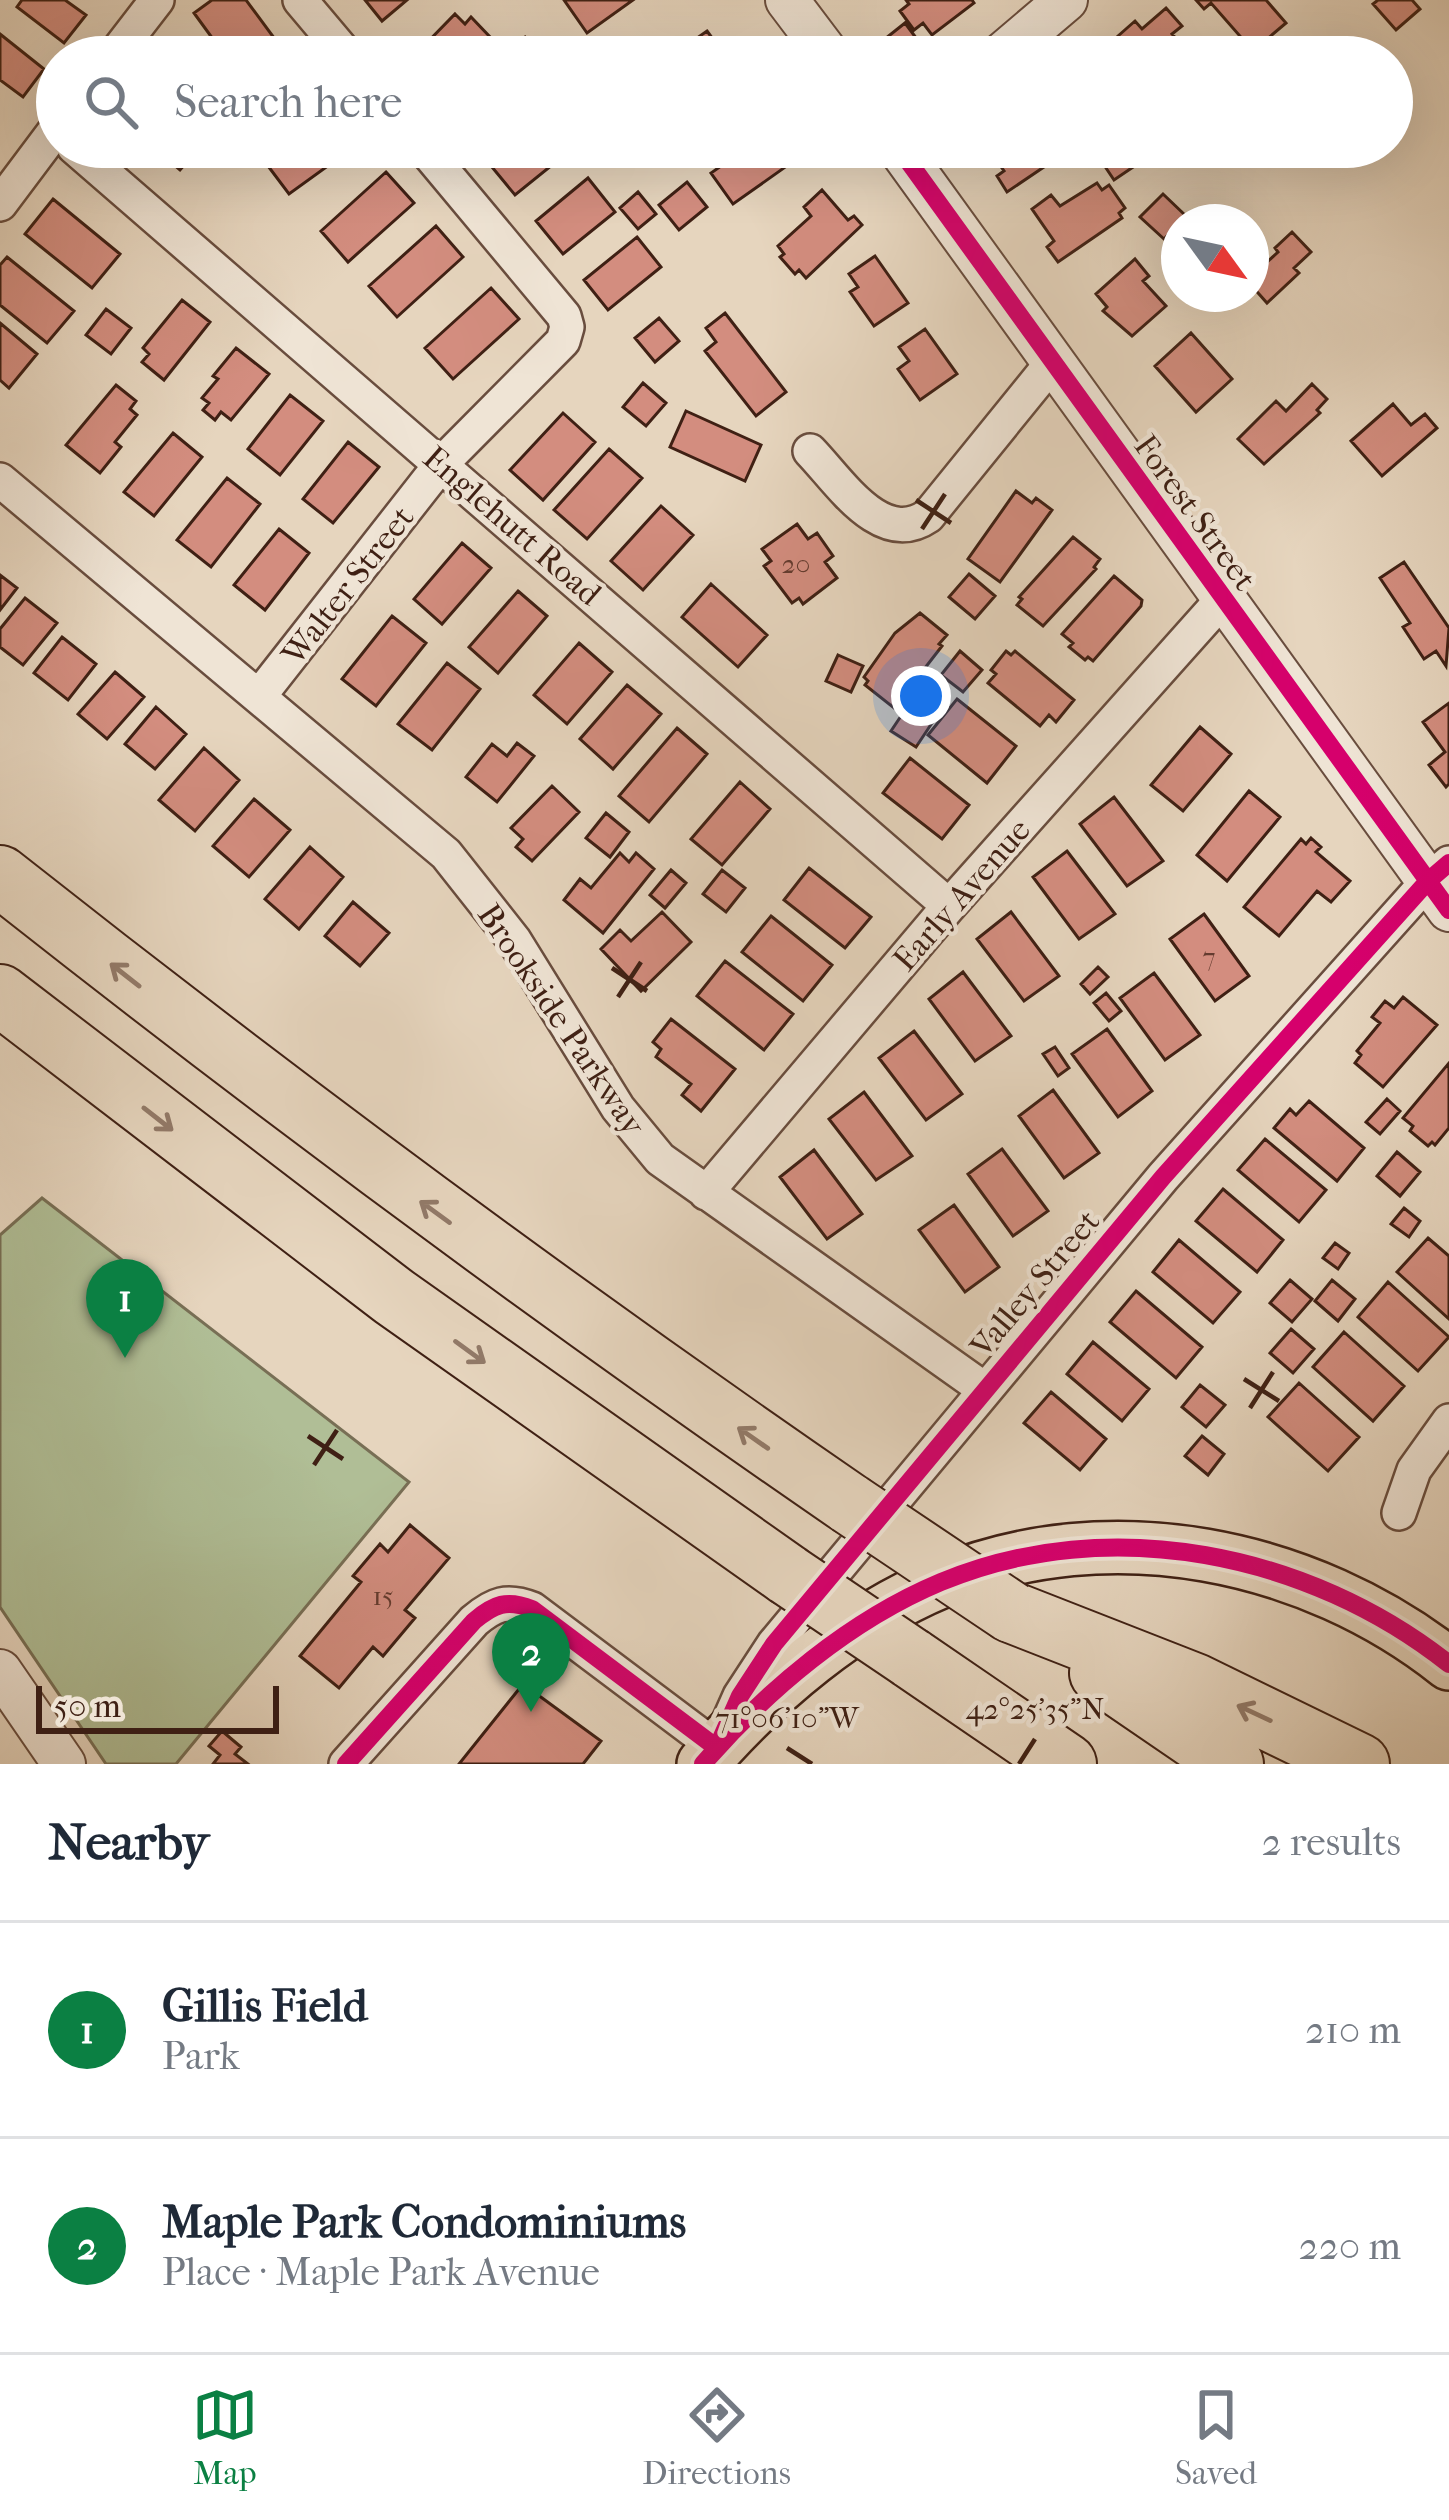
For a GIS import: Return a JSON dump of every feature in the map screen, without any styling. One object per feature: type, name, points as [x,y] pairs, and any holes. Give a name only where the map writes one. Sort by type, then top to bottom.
[{"type":"highway","points":[[0,877],[421,1202],[850,1504],[1233,1764]]},
{"type":"highway","points":[[0,994],[374,1282],[1066,1764]]},
{"type":"highway","points":[[1011,1612],[1195,1684],[1359,1764]]},
{"type":"highway","points":[[910,1658],[998,1764]]},
{"type":"main road","points":[[710,1756],[806,1665],[883,1612],[944,1581],[1058,1552],[1142,1550],[1266,1567],[1357,1603],[1449,1664]]},
{"type":"street","points":[[129,36],[157,0]]},
{"type":"street","points":[[300,0],[330,36]]},
{"type":"street","points":[[787,0],[814,36]]},
{"type":"street","points":[[1024,36],[1066,0]]},
{"type":"street","points":[[0,204],[36,163]]},
{"type":"street","name":"Englehutt Road","points":[[100,168],[949,906]]},
{"type":"street","name":"Walter Street","points":[[260,695],[442,464],[563,341],[567,327],[563,316],[440,168]]},
{"type":"street","name":"Forest Street","points":[[913,168],[1222,600],[1442,885]]},
{"type":"street","points":[[810,451],[877,519],[892,526],[914,525],[928,516],[1052,363]]},
{"type":"street","name":"Brookside Parkway","points":[[0,480],[446,854],[514,940],[618,1108],[660,1159],[984,1389]]},
{"type":"street","name":"Early Avenue","points":[[706,1193],[949,906],[1222,600]]},
{"type":"street","name":"Valley Street","points":[[710,1756],[773,1644],[984,1389],[1163,1177],[1442,885]]},
{"type":"street","points":[[1399,1513],[1419,1460],[1449,1421]]},
{"type":"street","points":[[346,1764],[474,1621],[491,1606],[513,1601],[532,1609],[710,1756]]},
{"type":"street","points":[[0,1671],[64,1764]]},
{"type":"green space","points":[[42,1198],[409,1482],[176,1764],[106,1764],[0,1607],[0,1235]]},
{"type":"building","points":[[22,0],[65,0],[86,15],[70,36],[55,36],[17,7]]},
{"type":"building","points":[[212,0],[246,0],[273,36],[211,36],[194,13]]},
{"type":"building","points":[[365,0],[407,0],[382,21]]},
{"type":"building","points":[[564,0],[633,0],[587,33]]},
{"type":"building","points":[[906,0],[974,3],[932,35],[923,23],[914,30],[900,11],[909,4]]},
{"type":"building","points":[[1196,0],[1266,0],[1286,23],[1271,36],[1240,36],[1211,3],[1204,9]]},
{"type":"building","points":[[1412,0],[1420,9],[1396,30],[1373,4]]},
{"type":"building","points":[[1166,8],[1182,26],[1174,36],[1118,36],[1135,21],[1142,29]]},
{"type":"building","points":[[455,14],[465,24],[471,17],[489,36],[434,36]]},
{"type":"building","points":[[905,23],[915,36],[889,36]]},
{"type":"building","points":[[0,34],[36,63],[36,80],[23,97],[0,80]]},
{"type":"building","points":[[270,168],[325,168],[289,194]]},
{"type":"building","points":[[493,168],[548,168],[515,195]]},
{"type":"building","points":[[718,168],[784,168],[733,204],[711,173]]},
{"type":"building","points":[[1002,168],[1042,168],[1007,192],[997,176]]},
{"type":"building","points":[[1106,168],[1132,168],[1114,180]]},
{"type":"building","points":[[386,172],[414,203],[348,262],[321,231]]},
{"type":"building","points":[[588,178],[615,212],[563,254],[536,221]]},
{"type":"building","points":[[687,182],[707,207],[679,230],[659,205]]},
{"type":"building","points":[[1097,183],[1102,190],[1109,185],[1125,208],[1119,213],[1122,218],[1058,262],[1047,247],[1054,241],[1032,209],[1051,195],[1060,206]]},
{"type":"building","points":[[822,190],[848,220],[854,216],[862,225],[806,278],[799,270],[795,274],[780,257],[784,254],[778,246],[811,216],[804,207]]},
{"type":"building","points":[[638,192],[656,214],[638,229],[620,208]]},
{"type":"building","points":[[1163,194],[1173,204],[1161,204],[1161,236],[1140,217]]},
{"type":"building","points":[[53,199],[120,254],[92,288],[25,234]]},
{"type":"building","points":[[436,226],[463,257],[397,317],[369,286]]},
{"type":"building","points":[[1292,232],[1311,252],[1294,268],[1299,273],[1269,301],[1269,260],[1278,252],[1275,248]]},
{"type":"building","points":[[637,237],[661,267],[608,310],[584,280]]},
{"type":"building","points":[[875,256],[908,303],[874,326],[850,292],[858,287],[849,274]]},
{"type":"building","points":[[7,257],[74,311],[47,343],[0,305],[0,265]]},
{"type":"building","points":[[1135,259],[1149,276],[1143,281],[1161,301],[1161,310],[1132,336],[1103,311],[1107,307],[1096,294]]},
{"type":"building","points":[[491,288],[519,319],[453,379],[425,348]]},
{"type":"building","points":[[182,300],[210,322],[164,380],[142,362],[149,354],[143,348]]},
{"type":"building","points":[[106,309],[131,328],[111,354],[86,335]]},
{"type":"building","points":[[725,313],[786,392],[756,416],[705,351],[716,342],[706,328]]},
{"type":"building","points":[[659,318],[679,341],[655,362],[635,338]]},
{"type":"building","points":[[0,323],[37,354],[9,388],[0,380]]},
{"type":"building","points":[[925,329],[957,374],[920,400],[898,369],[909,361],[899,347]]},
{"type":"building","points":[[1191,333],[1232,379],[1196,412],[1155,366]]},
{"type":"building","points":[[236,348],[269,374],[231,420],[221,412],[215,420],[203,410],[209,403],[202,398]]},
{"type":"building","points":[[643,383],[666,403],[646,426],[623,407]]},
{"type":"building","points":[[1312,384],[1327,399],[1317,410],[1320,413],[1264,464],[1238,439],[1276,401],[1286,411]]},
{"type":"building","points":[[116,385],[136,401],[130,409],[137,415],[115,442],[121,447],[100,473],[66,445]]},
{"type":"building","points":[[290,395],[323,421],[280,475],[248,449]]},
{"type":"building","points":[[1393,404],[1411,425],[1425,414],[1437,428],[1382,476],[1351,441]]},
{"type":"building","points":[[686,411],[761,445],[745,481],[670,447]]},
{"type":"building","points":[[563,413],[595,442],[543,500],[510,470]]},
{"type":"building","points":[[173,433],[202,457],[154,516],[124,492]]},
{"type":"building","points":[[348,442],[379,467],[333,523],[303,499]]},
{"type":"building","points":[[609,449],[642,478],[587,539],[554,510]]},
{"type":"building","points":[[227,478],[260,504],[211,567],[177,540]]},
{"type":"building","points":[[1016,491],[1052,510],[1000,582],[968,559]]},
{"type":"building","points":[[661,506],[693,535],[643,590],[611,561]]},
{"type":"building","points":[[797,524],[808,539],[817,533],[833,556],[825,562],[837,578],[803,604],[799,598],[792,603],[764,566],[771,561],[762,549]]},
{"type":"building","points":[[279,529],[309,553],[265,610],[234,585]]},
{"type":"building","points":[[1073,537],[1100,559],[1043,626],[1017,605],[1019,597]]},
{"type":"building","points":[[462,543],[491,568],[442,624],[414,599]]},
{"type":"building","points":[[1404,562],[1449,628],[1446,666],[1436,651],[1424,659],[1403,627],[1410,623],[1380,578]]},
{"type":"building","points":[[969,574],[995,596],[975,619],[949,597]]},
{"type":"building","points":[[0,575],[17,588],[0,610]]},
{"type":"building","points":[[1114,576],[1142,600],[1141,606],[1093,661],[1085,660],[1062,634]]},
{"type":"building","points":[[711,584],[767,635],[738,667],[682,617]]},
{"type":"building","points":[[518,591],[547,616],[498,673],[469,647]]},
{"type":"building","points":[[25,598],[57,623],[23,665],[0,647],[0,629]]},
{"type":"building","points":[[920,613],[947,635],[894,708],[865,685],[864,677],[895,633]]},
{"type":"building","points":[[392,616],[426,643],[376,706],[342,679]]},
{"type":"building","points":[[62,637],[96,664],[68,700],[34,673]]},
{"type":"building","points":[[579,643],[612,672],[567,724],[534,695]]},
{"type":"building","points":[[960,651],[982,670],[963,692],[941,675]]},
{"type":"building","points":[[1006,651],[1011,655],[1015,651],[1074,700],[1056,722],[1049,715],[1040,726],[988,683],[996,674],[991,670]]},
{"type":"building","points":[[838,655],[863,666],[851,692],[826,681]]},
{"type":"building","points":[[447,663],[480,689],[432,750],[398,724]]},
{"type":"building","points":[[115,672],[144,697],[107,739],[78,714]]},
{"type":"building","points":[[627,685],[661,714],[613,769],[580,739]]},
{"type":"building","points":[[957,699],[1016,746],[987,783],[928,735]]},
{"type":"building","points":[[1449,703],[1446,787],[1429,765],[1445,752],[1423,722]]},
{"type":"building","points":[[156,707],[186,734],[155,769],[125,744]]},
{"type":"building","points":[[907,707],[932,723],[916,747],[891,731]]},
{"type":"building","points":[[1200,727],[1231,754],[1183,811],[1151,785]]},
{"type":"building","points":[[677,728],[707,754],[649,822],[619,796]]},
{"type":"building","points":[[517,743],[534,756],[497,802],[466,777],[492,744],[507,756]]},
{"type":"building","points":[[204,748],[239,780],[195,831],[159,800]]},
{"type":"building","points":[[910,758],[969,805],[942,839],[883,793]]},
{"type":"building","points":[[740,782],[770,809],[722,865],[691,839]]},
{"type":"building","points":[[552,786],[579,812],[532,861],[516,847],[523,839],[511,828]]},
{"type":"building","points":[[1249,791],[1280,817],[1227,881],[1197,855]]},
{"type":"building","points":[[1114,797],[1163,861],[1127,886],[1080,824]]},
{"type":"building","points":[[254,799],[290,830],[249,877],[213,846]]},
{"type":"building","points":[[606,813],[629,832],[610,857],[586,838]]},
{"type":"building","points":[[1311,838],[1321,847],[1316,852],[1350,881],[1331,902],[1317,891],[1279,936],[1244,907],[1301,839],[1306,844]]},
{"type":"building","points":[[310,847],[343,877],[299,929],[265,899]]},
{"type":"building","points":[[1067,851],[1115,914],[1079,939],[1033,877]]},
{"type":"building","points":[[620,853],[629,862],[636,853],[654,869],[603,933],[564,900],[580,879],[591,888]]},
{"type":"building","points":[[809,868],[871,917],[845,948],[784,900]]},
{"type":"building","points":[[671,870],[686,883],[665,908],[650,895]]},
{"type":"building","points":[[722,870],[745,888],[726,912],[703,894]]},
{"type":"building","points":[[353,902],[389,933],[360,966],[325,936]]},
{"type":"building","points":[[662,912],[691,942],[641,991],[601,949],[620,930],[631,941]]},
{"type":"building","points":[[1011,912],[1059,976],[1024,1001],[977,939]]},
{"type":"building","points":[[1204,914],[1249,976],[1215,1001],[1170,939]]},
{"type":"building","points":[[771,916],[832,965],[803,1001],[742,952]]},
{"type":"building","points":[[725,961],[793,1014],[764,1050],[697,996]]},
{"type":"building","points":[[1098,967],[1108,977],[1090,994],[1081,984]]},
{"type":"building","points":[[963,972],[1011,1036],[975,1061],[929,999]]},
{"type":"building","points":[[1154,973],[1200,1035],[1165,1060],[1120,998]]},
{"type":"building","points":[[1106,993],[1121,1011],[1109,1021],[1094,1003]]},
{"type":"building","points":[[1403,997],[1437,1025],[1383,1087],[1355,1063],[1361,1055],[1357,1051],[1380,1023],[1372,1017],[1385,1001],[1394,1008]]},
{"type":"building","points":[[671,1019],[735,1069],[701,1111],[682,1095],[691,1084],[656,1057],[661,1049],[653,1042]]},
{"type":"building","points":[[1107,1029],[1152,1091],[1118,1117],[1072,1054]]},
{"type":"building","points":[[914,1031],[962,1094],[926,1120],[879,1058]]},
{"type":"building","points":[[1055,1047],[1069,1068],[1058,1076],[1043,1054]]},
{"type":"building","points":[[1449,1063],[1449,1128],[1435,1145],[1428,1146],[1403,1118]]},
{"type":"building","points":[[1053,1090],[1099,1153],[1064,1178],[1019,1116]]},
{"type":"building","points":[[864,1092],[912,1156],[876,1180],[829,1119]]},
{"type":"building","points":[[1387,1099],[1400,1111],[1380,1134],[1366,1122]]},
{"type":"building","points":[[1309,1101],[1364,1148],[1337,1181],[1274,1128],[1290,1109],[1296,1115]]},
{"type":"building","points":[[1265,1139],[1326,1190],[1299,1222],[1238,1170]]},
{"type":"building","points":[[1002,1149],[1048,1211],[1013,1236],[968,1174]]},
{"type":"building","points":[[814,1150],[862,1214],[827,1239],[780,1177]]},
{"type":"building","points":[[1397,1152],[1420,1172],[1400,1196],[1377,1176]]},
{"type":"building","points":[[1223,1189],[1283,1240],[1257,1272],[1196,1221]]},
{"type":"building","points":[[954,1205],[999,1267],[965,1292],[919,1230]]},
{"type":"building","points":[[1404,1208],[1420,1221],[1409,1237],[1391,1224]]},
{"type":"building","points":[[1428,1238],[1449,1256],[1449,1319],[1397,1272]]},
{"type":"building","points":[[1179,1240],[1240,1292],[1213,1323],[1153,1272]]},
{"type":"building","points":[[1335,1243],[1349,1253],[1338,1269],[1323,1258]]},
{"type":"building","points":[[1290,1280],[1312,1299],[1292,1322],[1270,1303]]},
{"type":"building","points":[[1332,1280],[1355,1299],[1338,1321],[1315,1301]]},
{"type":"building","points":[[1388,1282],[1449,1337],[1418,1371],[1358,1317]]},
{"type":"building","points":[[1136,1291],[1202,1347],[1176,1378],[1110,1322]]},
{"type":"building","points":[[1291,1329],[1314,1349],[1293,1373],[1270,1353]]},
{"type":"building","points":[[1344,1332],[1404,1386],[1373,1421],[1313,1367]]},
{"type":"building","points":[[1093,1342],[1149,1389],[1122,1421],[1067,1374]]},
{"type":"building","points":[[1299,1383],[1359,1437],[1328,1471],[1268,1417]]},
{"type":"building","points":[[1200,1385],[1225,1405],[1206,1427],[1182,1407]]},
{"type":"building","points":[[1051,1392],[1106,1439],[1080,1470],[1024,1423]]},
{"type":"building","points":[[1202,1436],[1224,1454],[1208,1475],[1185,1456]]},
{"type":"building","points":[[410,1525],[449,1558],[405,1610],[415,1618],[383,1656],[373,1647],[339,1688],[300,1656],[361,1582],[353,1576],[380,1544],[388,1552]]},
{"type":"building","points":[[523,1684],[601,1741],[583,1764],[459,1764]]},
{"type":"building","points":[[222,1731],[241,1747],[235,1754],[248,1764],[213,1764],[220,1755],[209,1746]]},
{"type":"cycle path","points":[[913,168],[1449,910]]},
{"type":"cycle path","points":[[717,1748],[740,1696],[774,1644],[1163,1177],[1449,863]]},
{"type":"cycle path","points":[[703,1764],[782,1684],[874,1616],[941,1582],[1005,1561],[1072,1550],[1139,1548],[1206,1555],[1271,1571],[1334,1595],[1394,1626],[1449,1664]]},
{"type":"cycle path","points":[[346,1764],[474,1621],[508,1604],[532,1609],[717,1748]]},
{"type":"place","name":"Gillis Field","points":[[125,1358]]},
{"type":"place","name":"Maple Park Condominiums","points":[[531,1712]]}]
